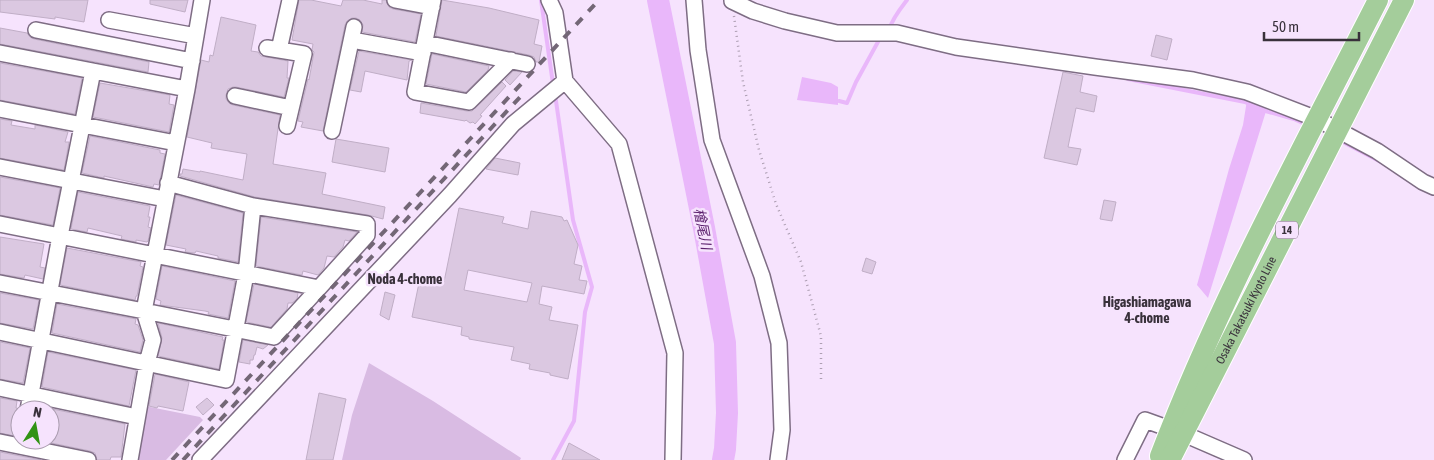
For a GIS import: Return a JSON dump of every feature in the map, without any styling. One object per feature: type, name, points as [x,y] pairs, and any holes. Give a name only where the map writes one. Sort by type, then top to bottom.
[{"type":"main road","name":"Osaka Takatsuki Kyoto Line","points":[[1170,460],[1190,382],[1251,248],[1378,0]]},
{"type":"main road","name":"Osaka Takatsuki Kyoto Line","points":[[1158,460],[1177,432],[1404,0]]},
{"type":"street","points":[[130,460],[147,363],[153,340],[144,311],[187,89],[202,0]]},
{"type":"street","points":[[287,126],[304,54],[273,49],[290,0]]},
{"type":"street","points":[[395,0],[433,4],[415,92],[469,102],[511,60]]},
{"type":"street","points":[[694,0],[698,50],[712,140],[762,276],[779,343],[782,430],[778,460]]},
{"type":"street","points":[[732,1],[753,11],[837,34],[897,33],[956,47],[1193,80],[1247,92],[1317,119],[1377,151],[1423,182],[1434,187]]},
{"type":"street","points":[[553,4],[565,81],[619,144],[675,353],[673,460]]},
{"type":"street","points":[[109,20],[196,36]]},
{"type":"street","points":[[36,30],[192,60]]},
{"type":"street","points":[[332,131],[331,105],[353,34],[424,48],[528,64]]},
{"type":"street","points":[[0,52],[93,72],[187,89]]},
{"type":"street","points":[[30,400],[93,72]]},
{"type":"street","points":[[200,460],[450,195],[513,124],[565,81]]},
{"type":"street","points":[[235,96],[291,108]]},
{"type":"street","points":[[0,109],[176,144]]},
{"type":"street","points":[[0,167],[166,199]]},
{"type":"street","points":[[0,283],[274,337],[367,235],[368,224],[254,206],[168,183]]},
{"type":"street","points":[[0,332],[226,380],[246,274],[254,206]]},
{"type":"street","points":[[0,224],[319,288]]},
{"type":"street","points":[[0,388],[137,417]]},
{"type":"street","points":[[1125,460],[1145,420],[1244,460]]},
{"type":"street","points":[[27,450],[88,460]]},
{"type":"path","points":[[732,1],[743,82],[759,150],[776,204],[800,262],[820,336],[821,382]]},
{"type":"shaded area","points":[[802,77],[831,83],[838,87],[838,105],[797,100]]},
{"type":"shaded area","points":[[1247,100],[1267,108],[1208,298],[1197,285],[1243,125]]},
{"type":"shaded area","points":[[369,363],[433,401],[521,458],[520,460],[342,460],[352,415]]},
{"type":"shaded area","points":[[145,406],[200,417],[203,420],[166,460],[136,460]]},
{"type":"building","points":[[0,0],[88,0],[84,22],[55,17],[55,19],[0,12]]},
{"type":"building","points":[[150,0],[188,0],[185,12],[150,4]]},
{"type":"building","points":[[299,0],[311,0],[341,6],[343,0],[363,0],[382,4],[382,0],[386,0],[389,7],[393,9],[421,14],[415,42],[362,32],[363,25],[360,20],[352,18],[347,21],[323,131],[301,127],[303,122],[298,121],[314,52],[312,50],[313,44],[292,40]]},
{"type":"building","points":[[442,0],[489,8],[539,20],[534,44],[542,46],[539,62],[536,62],[534,57],[529,55],[436,36]]},
{"type":"building","points":[[221,17],[256,25],[251,51],[258,52],[261,56],[288,61],[287,78],[289,78],[284,97],[236,87],[228,89],[226,95],[226,99],[233,105],[280,115],[273,164],[326,173],[322,194],[385,207],[383,219],[255,197],[180,176],[183,169],[243,180],[247,154],[211,148],[212,143],[187,137],[201,60],[209,62],[210,55],[213,56]]},
{"type":"building","points":[[0,28],[27,33],[34,39],[149,62],[148,72],[0,44]]},
{"type":"building","points":[[1156,35],[1172,39],[1167,60],[1151,56]]},
{"type":"building","points":[[359,51],[412,60],[409,61],[407,80],[365,71],[361,92],[350,90]]},
{"type":"building","points":[[432,54],[489,66],[488,70],[466,92],[426,84]]},
{"type":"building","points":[[0,63],[82,78],[75,114],[0,100]]},
{"type":"building","points":[[513,71],[522,72],[510,85],[505,80]]},
{"type":"building","points":[[1063,72],[1083,76],[1080,92],[1097,96],[1094,112],[1076,108],[1068,147],[1081,149],[1077,165],[1044,158]]},
{"type":"building","points":[[502,82],[506,86],[480,115],[482,116],[475,124],[466,120],[420,113],[421,103],[472,111]]},
{"type":"building","points":[[100,83],[170,95],[169,104],[174,105],[169,132],[93,117]]},
{"type":"building","points":[[0,119],[12,121],[11,125],[35,129],[35,125],[68,132],[65,142],[69,142],[64,170],[0,158]]},
{"type":"building","points":[[90,136],[160,150],[160,153],[165,154],[159,185],[154,184],[153,187],[82,173]]},
{"type":"building","points":[[336,139],[389,148],[385,172],[332,162]]},
{"type":"building","points":[[495,158],[520,163],[518,175],[486,169]]},
{"type":"building","points":[[0,177],[60,188],[53,225],[0,215]]},
{"type":"building","points":[[78,192],[150,206],[148,227],[151,228],[148,241],[136,240],[136,242],[121,239],[122,236],[88,228],[87,232],[71,229]]},
{"type":"building","points":[[176,195],[243,213],[238,262],[196,251],[195,253],[185,252],[186,249],[166,245]]},
{"type":"building","points":[[1104,200],[1116,202],[1112,221],[1100,219]]},
{"type":"building","points":[[459,208],[504,217],[502,223],[528,229],[531,211],[562,217],[564,221],[567,220],[578,245],[574,264],[582,266],[579,280],[587,281],[584,294],[542,286],[539,304],[552,307],[549,320],[578,325],[568,379],[529,369],[530,364],[511,360],[514,347],[469,339],[469,337],[461,335],[462,327],[412,317],[420,278],[444,282]],"holes":[[[468,270],[532,283],[527,302],[464,290]]]},
{"type":"building","points":[[261,217],[357,232],[349,241],[345,240],[343,247],[334,257],[327,256],[324,268],[318,275],[303,271],[302,275],[256,266]]},
{"type":"building","points":[[0,237],[44,244],[40,267],[45,268],[43,279],[25,275],[24,278],[0,274]]},
{"type":"building","points":[[67,248],[141,262],[140,266],[143,267],[135,300],[60,285]]},
{"type":"building","points":[[866,258],[876,262],[872,274],[862,271]]},
{"type":"building","points":[[162,266],[235,281],[228,318],[208,314],[209,312],[205,311],[160,305],[161,301],[156,299]]},
{"type":"building","points":[[254,284],[298,293],[297,299],[292,303],[288,303],[287,309],[271,327],[246,322]]},
{"type":"building","points":[[385,292],[395,295],[389,320],[380,315]]},
{"type":"building","points":[[0,293],[39,300],[33,329],[0,323]]},
{"type":"building","points":[[57,304],[136,319],[135,324],[138,325],[143,340],[140,352],[52,333]]},
{"type":"building","points":[[158,323],[223,337],[219,369],[158,356],[162,338]]},
{"type":"building","points":[[243,340],[268,345],[263,349],[257,347],[253,360],[250,360],[250,364],[239,362]]},
{"type":"building","points":[[0,342],[30,348],[23,383],[0,379]]},
{"type":"building","points":[[48,352],[136,370],[129,406],[42,387]]},
{"type":"building","points":[[155,374],[189,382],[183,411],[149,406]]},
{"type":"building","points":[[319,393],[346,399],[333,460],[306,460]]},
{"type":"building","points":[[0,398],[11,400],[10,435],[0,433]]},
{"type":"building","points":[[207,398],[214,405],[203,415],[196,407]]},
{"type":"building","points":[[60,411],[125,424],[121,457],[111,457],[110,460],[97,460],[95,453],[60,445]]},
{"type":"building","points":[[569,443],[600,460],[562,460]]},
{"type":"building","points":[[0,452],[41,460],[0,460]]},
{"type":"waterway","points":[[541,0],[553,84]]},
{"type":"waterway","name":"檜尾川","points":[[658,0],[725,343],[727,413],[723,460]]},
{"type":"waterway","points":[[889,30],[894,18],[907,0]]},
{"type":"waterway","points":[[839,101],[847,103],[879,40],[882,40]]},
{"type":"waterway","points":[[1128,79],[1245,102],[1251,105]]},
{"type":"waterway","points":[[553,460],[574,421],[585,312],[592,287],[573,220],[555,94]]},
{"type":"waterway","points":[[1262,110],[1294,119],[1307,125]]},
{"type":"waterway","points":[[1341,141],[1381,162]]},
{"type":"railway","points":[[172,460],[599,0]]},
{"type":"railway","points":[[183,460],[521,96]]},
{"type":"district","name":"Noda 4-chome","points":[[405,279]]},
{"type":"district","name":"Higashiamagawa 4-chome","points":[[1147,310]]}]
